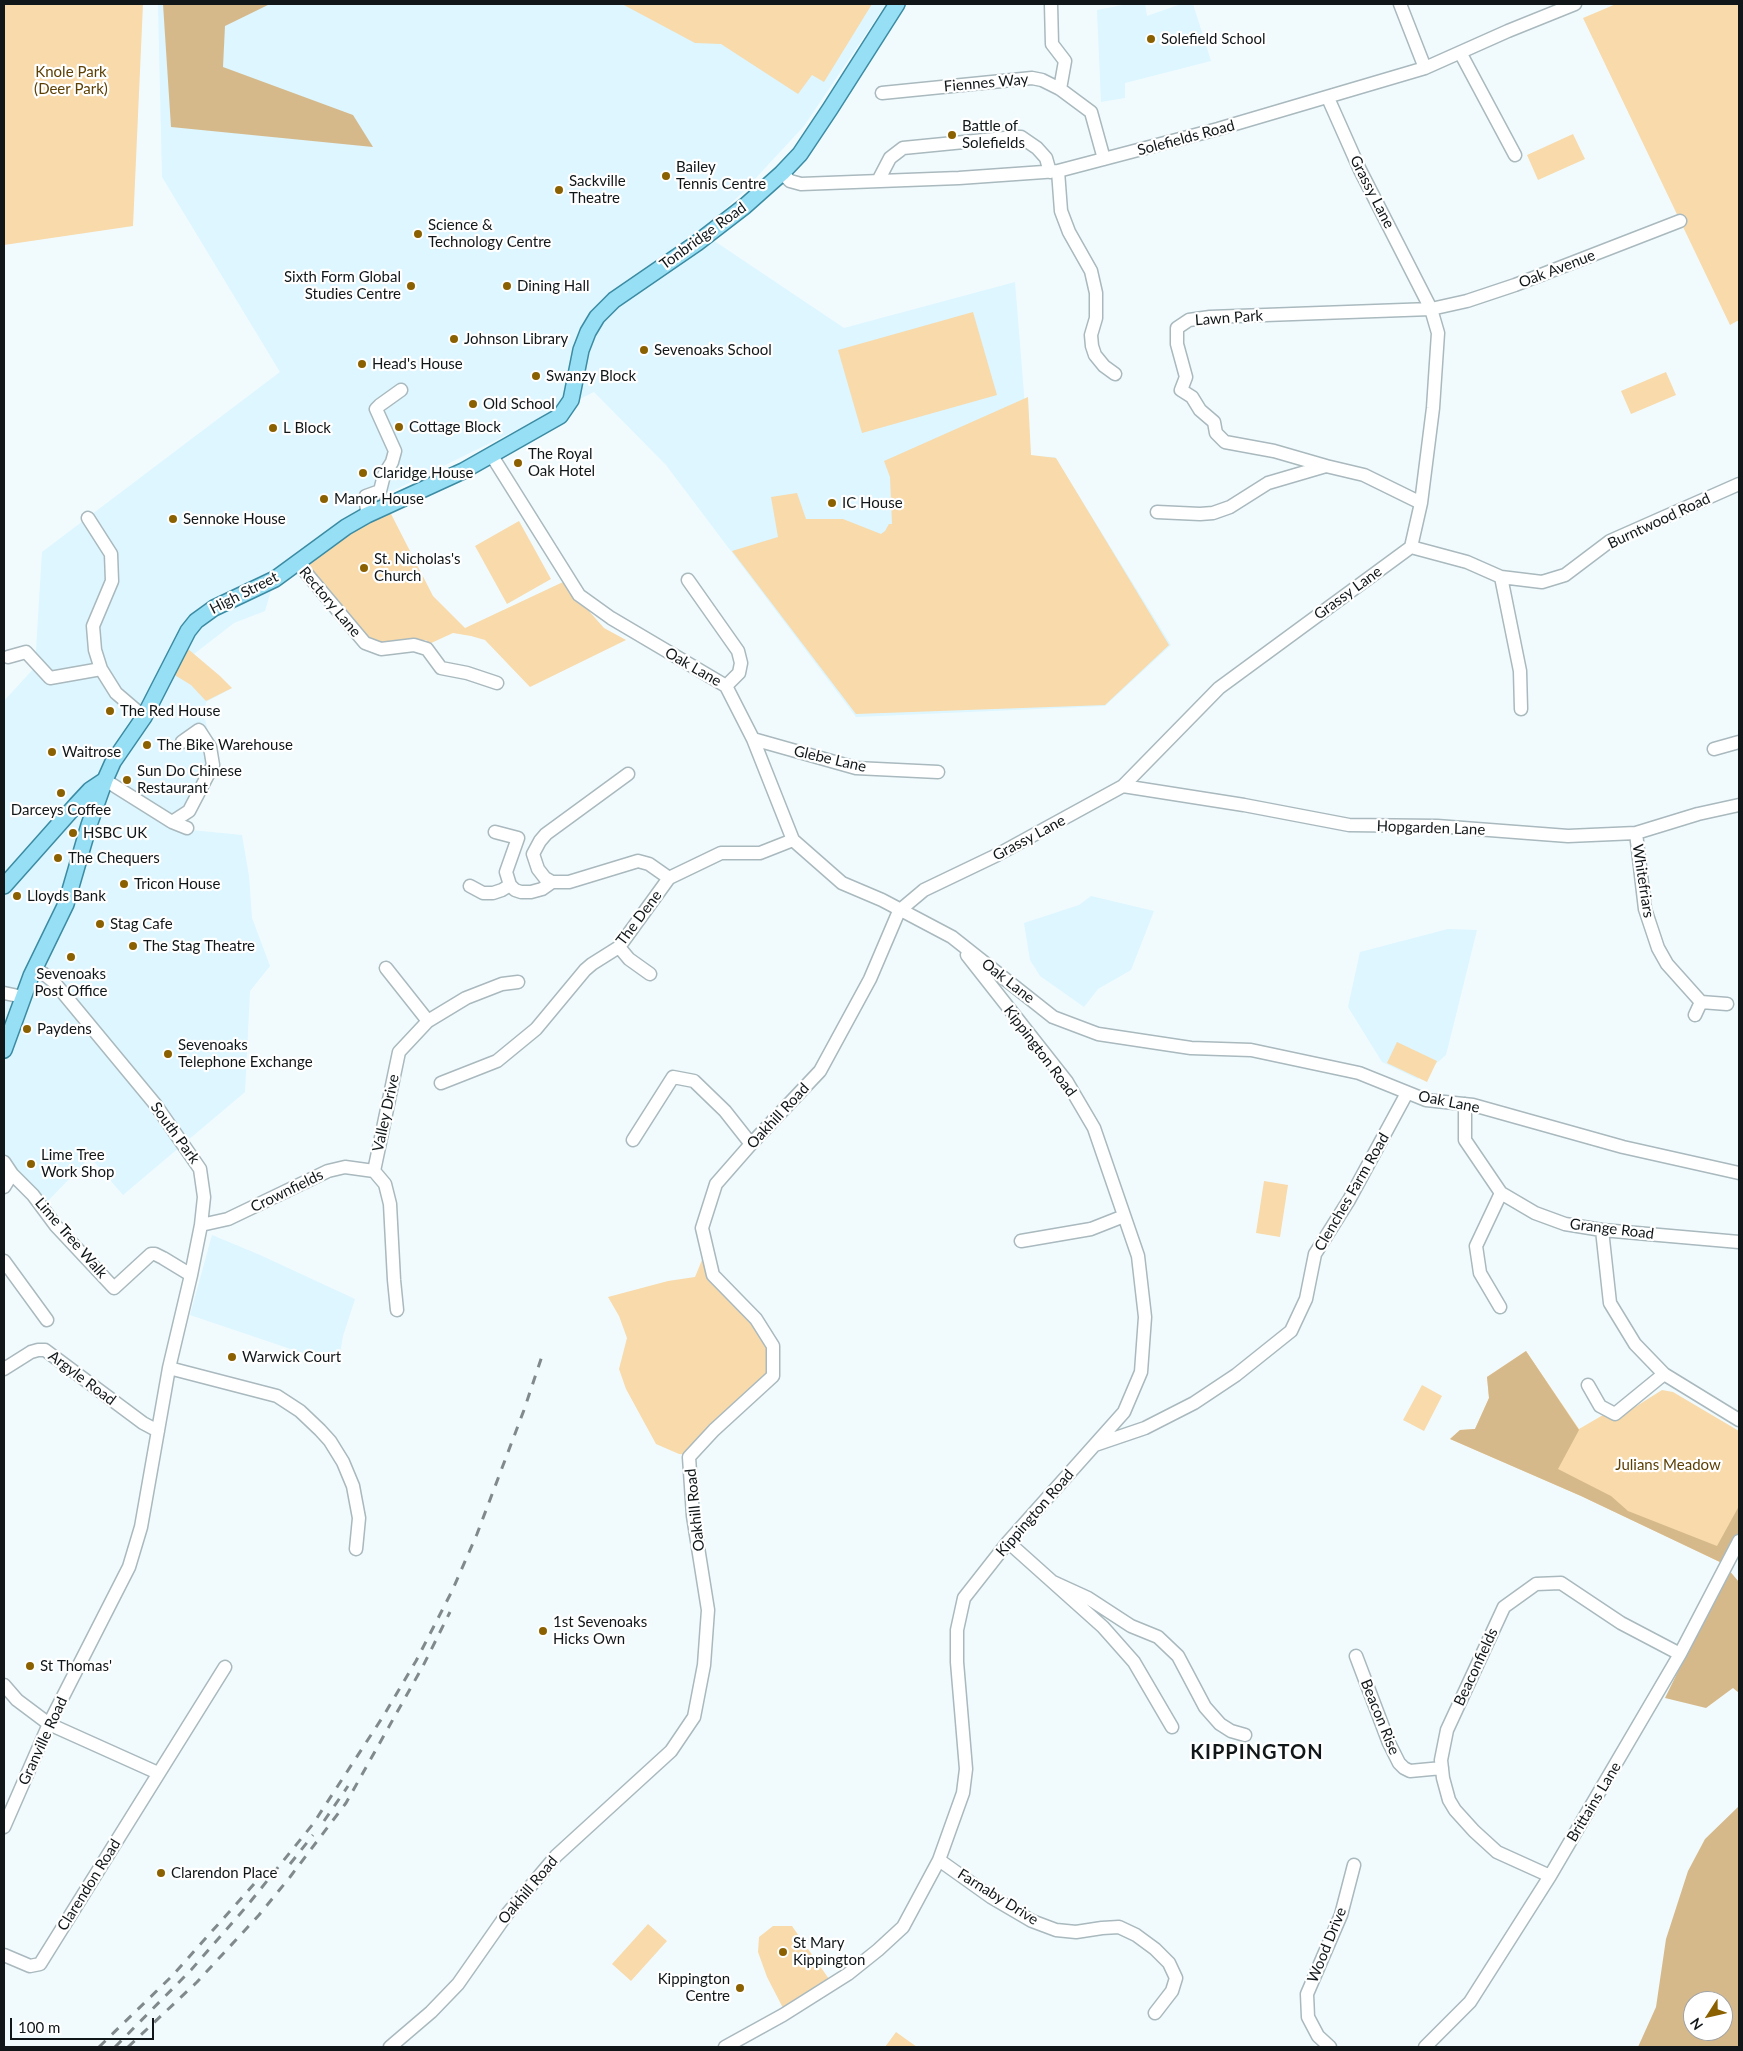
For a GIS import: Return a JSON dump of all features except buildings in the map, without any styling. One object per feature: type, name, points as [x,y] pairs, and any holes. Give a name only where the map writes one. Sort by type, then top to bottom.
[{"type":"main road","name":"Tonbridge Road","points":[[578,366],[581,350],[588,332],[597,317],[614,300],[745,206],[800,154],[897,4]]},
{"type":"main road","name":"High Street","points":[[4,886],[90,790],[105,780],[114,762],[144,717],[188,631],[196,620],[214,608],[275,579],[346,527],[366,515],[458,474],[554,421],[564,412],[570,400],[578,366]]},
{"type":"main road","points":[[4,1049],[33,972],[66,904],[105,780]]},
{"type":"main road","points":[[76,805],[94,813]]},
{"type":"street","points":[[1051,4],[1052,44],[1065,61],[1060,89]]},
{"type":"street","points":[[1400,4],[1425,68]]},
{"type":"street","name":"Solefields Road","points":[[782,173],[790,181],[801,184],[959,178],[1054,171],[1328,98],[1425,68],[1575,4]]},
{"type":"street","points":[[1461,54],[1515,155]]},
{"type":"street","name":"Fiennes Way","points":[[882,93],[1032,78],[1042,80],[1060,89],[1091,112],[1104,159]]},
{"type":"street","name":"Grassy Lane","points":[[900,911],[924,890],[997,855],[1123,786],[1219,688],[1411,547],[1421,503],[1433,408],[1438,333],[1432,309],[1360,170],[1328,98]]},
{"type":"street","points":[[878,181],[890,158],[903,148],[1015,137],[1020,137],[1037,148],[1054,171],[1061,210],[1070,232],[1091,271],[1096,293],[1096,318],[1091,335],[1095,355],[1104,366],[1115,374]]},
{"type":"street","name":"Oak Avenue","points":[[1432,309],[1467,301],[1515,285],[1680,221]]},
{"type":"street","name":"Lawn Park","points":[[1326,466],[1274,451],[1225,442],[1216,433],[1214,422],[1200,410],[1192,397],[1181,390],[1186,377],[1177,344],[1177,328],[1189,320],[1210,318],[1432,309]]},
{"type":"street","points":[[366,515],[366,496],[380,491],[384,475],[392,462],[395,452],[376,409],[401,390]]},
{"type":"street","name":"Oak Lane","points":[[492,456],[579,594],[611,618],[726,686],[753,739],[793,840],[842,883],[882,900],[952,937],[1053,1017],[1098,1034],[1191,1048],[1251,1050],[1359,1073],[1426,1100],[1474,1105],[1623,1147],[1739,1173]]},
{"type":"street","points":[[1157,512],[1213,513],[1230,507],[1268,483],[1326,466],[1364,475],[1421,503]]},
{"type":"street","name":"Burntwood Road","points":[[1411,547],[1467,562],[1501,577],[1542,582],[1565,575],[1610,541],[1739,484]]},
{"type":"street","points":[[88,518],[111,554],[112,581],[93,626],[95,650],[101,669],[116,693],[144,717]]},
{"type":"street","name":"Rectory Lane","points":[[298,562],[365,644],[381,649],[414,645],[427,649],[441,668],[467,673],[497,683]]},
{"type":"street","points":[[1501,577],[1520,671],[1521,709]]},
{"type":"street","points":[[688,580],[738,651],[741,663],[739,673],[726,686]]},
{"type":"street","points":[[8,657],[26,652],[50,678],[101,669]]},
{"type":"street","points":[[172,822],[189,811],[214,765],[210,747],[199,730],[182,742]]},
{"type":"street","name":"Glebe Lane","points":[[753,739],[856,768],[938,772]]},
{"type":"street","points":[[1714,749],[1739,742]]},
{"type":"street","points":[[628,774],[546,834],[533,854],[538,869],[545,878],[552,882],[569,882],[638,862],[649,864],[669,878]]},
{"type":"street","points":[[105,780],[172,822],[187,828]]},
{"type":"street","points":[[617,782],[625,793]]},
{"type":"street","name":"Hopgarden Lane","points":[[1123,786],[1244,805],[1349,825],[1437,826],[1568,836],[1636,833],[1739,804]]},
{"type":"street","points":[[495,832],[518,838],[507,867],[507,879],[515,890],[531,892],[552,882]]},
{"type":"street","name":"Whitefriars","points":[[1636,833],[1645,910],[1658,948],[1667,964],[1701,1002]]},
{"type":"street","name":"The Dene","points":[[441,1083],[490,1065],[504,1057],[536,1029],[592,964],[619,947],[669,878],[721,853],[760,853],[793,840]]},
{"type":"street","points":[[470,886],[483,893],[493,893],[510,885]]},
{"type":"street","name":"Oakhill Road","points":[[390,2047],[431,2012],[458,1984],[507,1914],[556,1856],[671,1751],[694,1717],[704,1665],[708,1610],[693,1516],[689,1456],[714,1430],[773,1376],[773,1346],[756,1319],[713,1275],[702,1228],[716,1184],[751,1144],[820,1072],[870,979],[900,911]]},
{"type":"street","name":"Kippington Road","points":[[726,2047],[783,2015],[848,1974],[878,1950],[903,1926],[939,1860],[963,1793],[966,1769],[957,1662],[957,1630],[964,1598],[1008,1542],[1124,1412],[1142,1368],[1146,1317],[1138,1256],[1094,1128],[1066,1082],[952,937]]},
{"type":"street","points":[[619,947],[641,973]]},
{"type":"street","points":[[386,968],[428,1021]]},
{"type":"street","name":"South Park","points":[[33,972],[44,974],[54,982],[155,1104],[200,1169],[204,1197],[201,1225],[169,1368],[158,1431]]},
{"type":"street","name":"Valley Drive","points":[[397,1310],[390,1204],[385,1184],[374,1171],[399,1052],[428,1021],[466,998],[502,984],[518,982]]},
{"type":"street","points":[[4,993],[23,997]]},
{"type":"street","points":[[1695,1015],[1701,1002],[1727,1004]]},
{"type":"street","points":[[634,1140],[673,1077],[694,1081],[725,1111],[751,1144]]},
{"type":"street","name":"Clenches Farm Road","points":[[1094,1445],[1145,1428],[1194,1403],[1236,1375],[1291,1331],[1306,1299],[1315,1254],[1354,1191],[1407,1093]]},
{"type":"street","name":"Grange Road","points":[[1465,1104],[1465,1140],[1501,1193],[1535,1213],[1565,1224],[1602,1230],[1739,1242]]},
{"type":"street","name":"Lime Tree Walk","points":[[4,1162],[12,1174],[33,1195],[56,1226],[114,1288],[151,1254],[163,1258],[191,1275]]},
{"type":"street","name":"Crownfields","points":[[201,1225],[228,1219],[328,1171],[345,1167],[374,1171]]},
{"type":"street","points":[[4,1187],[12,1174]]},
{"type":"street","points":[[1500,1307],[1480,1274],[1476,1246],[1501,1193]]},
{"type":"street","points":[[1021,1240],[1091,1229],[1124,1216]]},
{"type":"street","points":[[1602,1230],[1610,1303],[1635,1344],[1664,1374],[1739,1420]]},
{"type":"street","points":[[4,1261],[47,1320]]},
{"type":"street","name":"Argyle Road","points":[[4,1369],[31,1352],[45,1350],[143,1423],[158,1431]]},
{"type":"street","points":[[169,1368],[277,1396],[300,1411],[313,1423],[330,1441],[343,1462],[353,1486],[359,1518],[356,1549]]},
{"type":"street","points":[[1588,1385],[1600,1406],[1615,1414],[1664,1374]]},
{"type":"street","name":"Granville Road","points":[[4,1827],[49,1724],[129,1567],[141,1527],[158,1431]]},
{"type":"street","name":"Brittains Lane","points":[[1425,2047],[1470,2002],[1550,1876],[1680,1654],[1739,1541]]},
{"type":"street","points":[[1008,1542],[1104,1627],[1134,1662],[1172,1727]]},
{"type":"street","points":[[1053,1582],[1088,1598],[1132,1626],[1158,1637],[1178,1656],[1205,1707],[1220,1724],[1231,1731],[1245,1735]]},
{"type":"street","name":"Beaconfields","points":[[1550,1876],[1497,1852],[1463,1820],[1449,1800],[1442,1768],[1443,1744],[1447,1730],[1504,1607],[1536,1584],[1561,1583],[1621,1623],[1680,1654]]},
{"type":"street","name":"Beacon Rise","points":[[1356,1656],[1389,1743],[1399,1764],[1410,1771],[1442,1768]]},
{"type":"street","name":"Clarendon Road","points":[[4,1955],[30,1966],[40,1964],[225,1666]]},
{"type":"street","points":[[4,1685],[17,1700],[49,1724],[158,1773]]},
{"type":"street","name":"Farnaby Drive","points":[[939,1860],[991,1897],[1032,1921],[1056,1930],[1076,1932],[1102,1928],[1119,1928],[1136,1935],[1155,1949],[1169,1963],[1176,1978],[1172,1991],[1154,2013]]},
{"type":"street","name":"Wood Drive","points":[[1330,2047],[1318,2036],[1308,2017],[1306,1994],[1341,1915],[1354,1865]]},
{"type":"shaded area","name":"Sevenoaks School","points":[[158,4],[886,4],[804,126],[742,193],[701,232],[844,328],[1015,282],[1029,456],[1055,457],[1171,645],[1105,706],[856,717],[666,465],[594,392],[368,503],[278,567],[265,611],[234,623],[194,654],[232,688],[206,702],[204,716],[216,760],[181,829],[242,835],[249,876],[252,918],[270,966],[250,991],[245,1092],[123,1195],[90,1157],[48,1201],[4,1162],[4,701],[35,667],[42,552],[280,372],[162,177]]},
{"type":"shaded area","points":[[163,4],[270,4],[225,26],[223,67],[353,115],[373,147],[171,127]]},
{"type":"shaded area","name":"Solefield School","points":[[1128,4],[1145,4],[1147,16],[1181,4],[1193,4],[1211,61],[1125,83],[1125,98],[1101,102],[1097,10]]},
{"type":"shaded area","points":[[1091,896],[1154,911],[1131,970],[1098,989],[1084,1007],[1040,976],[1030,960],[1024,923],[1079,905]]},
{"type":"shaded area","points":[[1448,929],[1477,930],[1446,1055],[1418,1079],[1382,1062],[1348,1007],[1360,952]]},
{"type":"shaded area","points":[[212,1235],[355,1299],[343,1336],[338,1365],[190,1315]]},
{"type":"shaded area","points":[[1526,1351],[1579,1430],[1558,1469],[1611,1496],[1628,1511],[1717,1546],[1739,1506],[1739,1532],[1722,1563],[1581,1496],[1450,1439],[1460,1430],[1475,1429],[1489,1398],[1487,1377]]},
{"type":"shaded area","points":[[1728,1569],[1739,1582],[1739,1693],[1733,1688],[1706,1708],[1665,1698]]},
{"type":"shaded area","points":[[1739,1806],[1739,2047],[1638,2047],[1656,2007],[1666,1939],[1688,1871],[1705,1839]]},
{"type":"green space","name":"Knole Park (Deer Park)","points":[[4,4],[143,4],[133,226],[4,245]]},
{"type":"green space","points":[[622,4],[872,4],[824,82],[812,75],[798,94],[721,44],[695,43]]},
{"type":"green space","points":[[1616,4],[1739,4],[1739,320],[1730,325],[1583,18]]},
{"type":"green space","points":[[1573,134],[1585,159],[1538,180],[1527,155]]},
{"type":"green space","points":[[973,312],[997,395],[862,433],[838,350]]},
{"type":"green space","points":[[1666,372],[1676,395],[1631,414],[1621,391]]},
{"type":"green space","points":[[1028,397],[1031,455],[1056,458],[1169,645],[1105,705],[856,714],[732,551],[778,537],[771,497],[797,493],[806,519],[843,519],[881,534],[889,524],[892,524],[890,477],[884,461]]},
{"type":"green space","points":[[389,510],[433,596],[465,628],[563,582],[604,628],[626,640],[530,687],[485,640],[471,636],[453,633],[429,644],[426,640],[381,647],[367,641],[303,565],[350,528]]},
{"type":"green space","points":[[519,521],[551,579],[507,604],[475,546]]},
{"type":"green space","points":[[188,649],[232,688],[206,701],[191,685],[173,674]]},
{"type":"green space","points":[[1397,1042],[1437,1061],[1427,1082],[1387,1063]]},
{"type":"green space","points":[[1264,1181],[1288,1185],[1280,1237],[1256,1233]]},
{"type":"green space","points":[[704,1255],[711,1275],[772,1344],[771,1375],[690,1455],[679,1454],[656,1444],[626,1389],[619,1369],[627,1338],[619,1316],[608,1297],[668,1281],[695,1277]]},
{"type":"green space","name":"Julians Meadow","points":[[1526,1351],[1579,1429],[1603,1415],[1624,1414],[1662,1390],[1673,1392],[1739,1431],[1739,1532],[1722,1563],[1581,1496],[1450,1439],[1460,1430],[1475,1429],[1489,1398],[1487,1377]]},
{"type":"green space","points":[[1422,1385],[1442,1396],[1424,1431],[1403,1420]]},
{"type":"green space","points":[[648,1924],[667,1941],[631,1981],[612,1964]]},
{"type":"green space","points":[[773,1926],[792,1926],[829,1979],[783,2008],[767,1977],[758,1952],[759,1937]]},
{"type":"green space","points":[[896,2032],[917,2047],[885,2047]]},
{"type":"railway","points":[[115,2047],[191,1970],[246,1907],[313,1824],[384,1715],[416,1661],[452,1591],[477,1534],[524,1410],[542,1356]]},
{"type":"railway","points":[[128,2047],[197,1982],[259,1915],[346,1803],[423,1666],[450,1612]]},
{"type":"railway","points":[[324,1821],[348,1786]]},
{"type":"railway","points":[[290,1864],[313,1835]]},
{"type":"railway","points":[[99,2047],[172,1976],[263,1874]]},
{"type":"place","name":"Solefield School","points":[[1151,39]]},
{"type":"place","name":"Battle of Solefields","points":[[952,135]]},
{"type":"place","name":"Bailey Tennis Centre","points":[[666,176]]},
{"type":"place","name":"Sackville Theatre","points":[[559,190]]},
{"type":"place","name":"Science & Technology Centre","points":[[418,234]]},
{"type":"place","name":"Sixth Form Global Studies Centre","points":[[411,286]]},
{"type":"place","name":"Dining Hall","points":[[507,286]]},
{"type":"place","name":"Johnson Library","points":[[454,339]]},
{"type":"place","name":"Sevenoaks School","points":[[644,350]]},
{"type":"place","name":"Head's House","points":[[362,364]]},
{"type":"place","name":"Swanzy Block","points":[[536,376]]},
{"type":"place","name":"Old School","points":[[473,404]]},
{"type":"place","name":"Cottage Block","points":[[399,427]]},
{"type":"place","name":"L Block","points":[[273,428]]},
{"type":"place","name":"The Royal Oak Hotel","points":[[518,463]]},
{"type":"place","name":"Claridge House","points":[[363,473]]},
{"type":"place","name":"Manor House","points":[[324,499]]},
{"type":"place","name":"IC House","points":[[832,503]]},
{"type":"place","name":"Sennoke House","points":[[173,519]]},
{"type":"place","name":"St. Nicholas's Church","points":[[364,568]]},
{"type":"place","name":"The Red House","points":[[110,711]]},
{"type":"place","name":"The Bike Warehouse","points":[[147,745]]},
{"type":"place","name":"Waitrose","points":[[52,752]]},
{"type":"place","name":"Sun Do Chinese Restaurant","points":[[127,780]]},
{"type":"place","name":"Darceys Coffee","points":[[61,793]]},
{"type":"place","name":"HSBC UK","points":[[73,833]]},
{"type":"place","name":"The Chequers","points":[[58,858]]},
{"type":"place","name":"Tricon House","points":[[124,884]]},
{"type":"place","name":"Lloyds Bank","points":[[17,896]]},
{"type":"place","name":"Stag Cafe","points":[[100,924]]},
{"type":"place","name":"The Stag Theatre","points":[[133,946]]},
{"type":"place","name":"Sevenoaks Post Office","points":[[71,957]]},
{"type":"place","name":"Paydens","points":[[27,1029]]},
{"type":"place","name":"Sevenoaks Telephone Exchange","points":[[168,1054]]},
{"type":"place","name":"Lime Tree Work Shop","points":[[31,1164]]},
{"type":"place","name":"Warwick Court","points":[[232,1357]]},
{"type":"place","name":"1st Sevenoaks Hicks Own","points":[[543,1631]]},
{"type":"place","name":"St Thomas'","points":[[30,1666]]},
{"type":"place","name":"Clarendon Place","points":[[161,1873]]},
{"type":"place","name":"St Mary Kippington","points":[[783,1952]]},
{"type":"place","name":"Kippington Centre","points":[[740,1988]]},
{"type":"district","name":"KIPPINGTON","points":[[1257,1753]]}]
